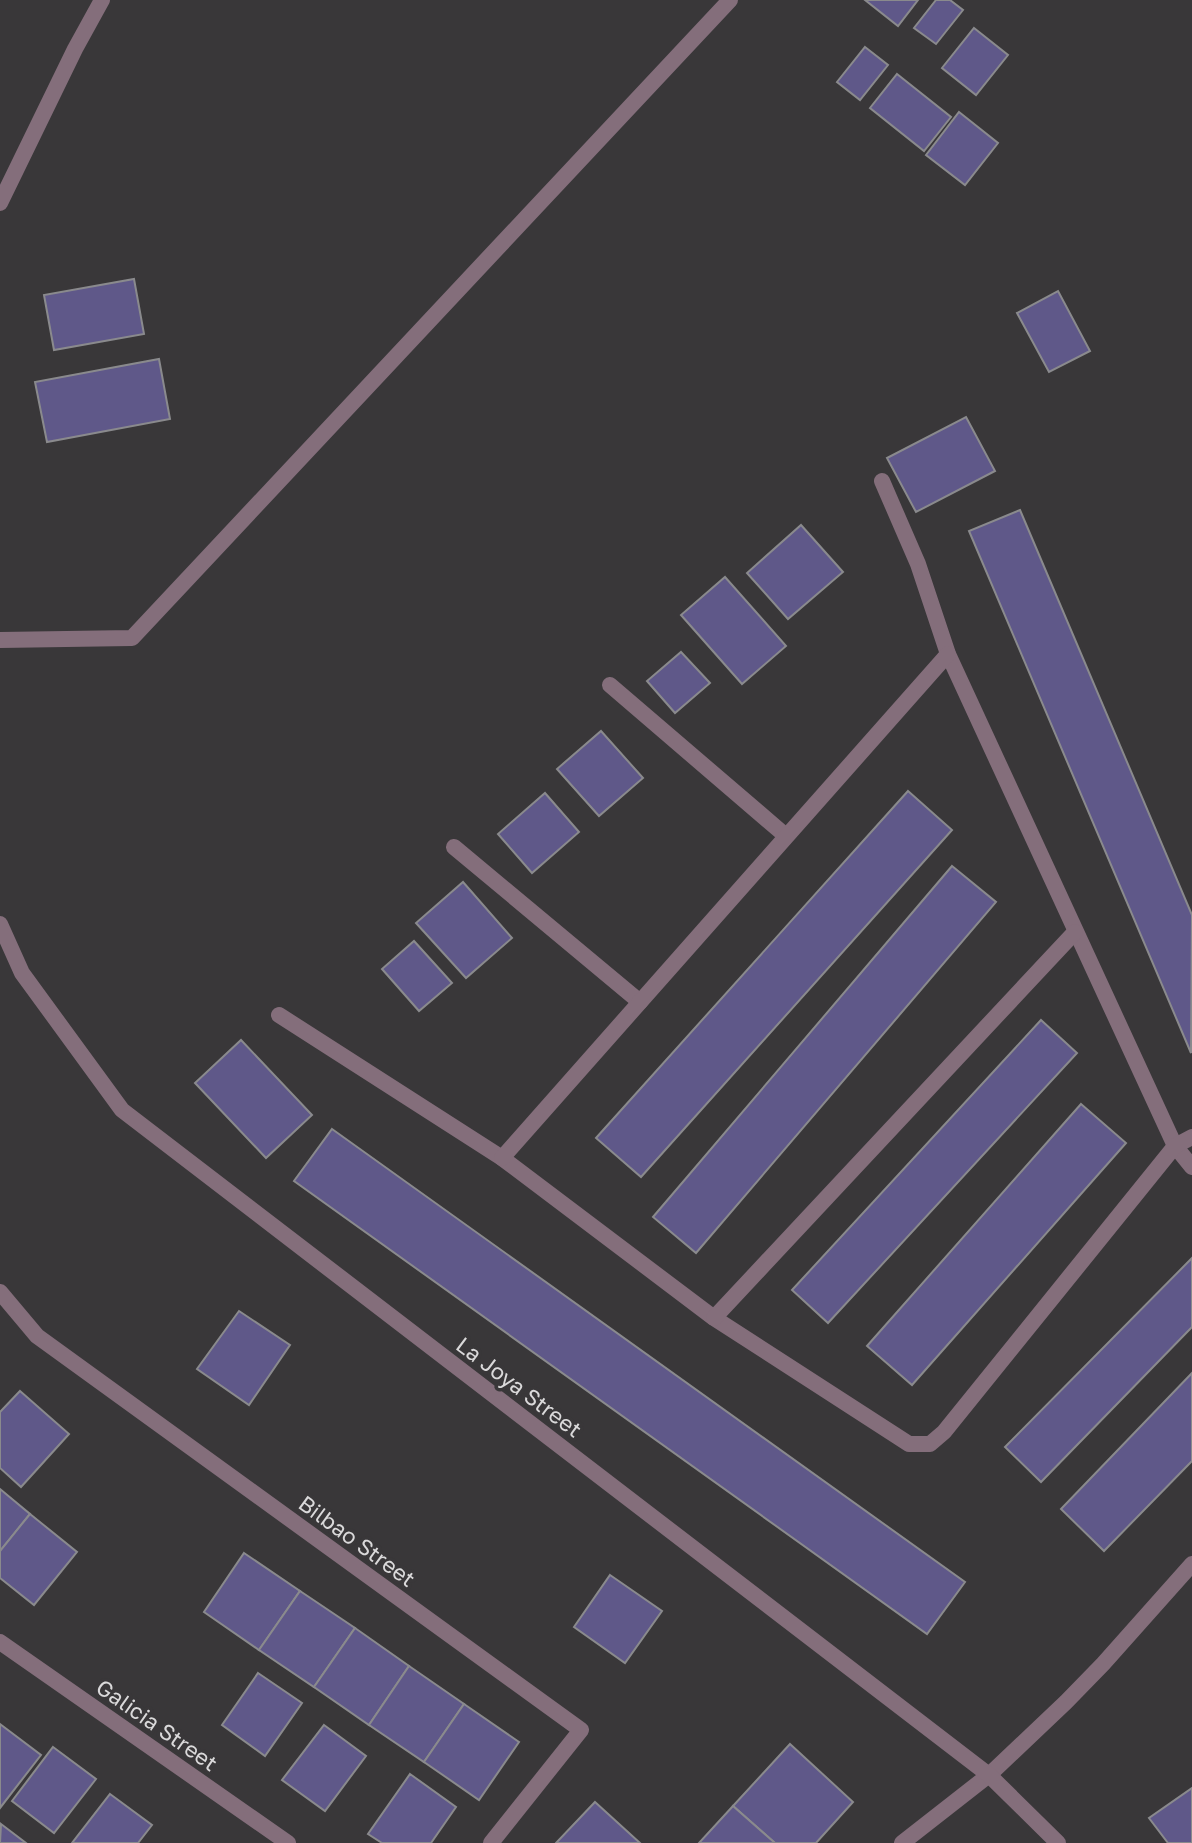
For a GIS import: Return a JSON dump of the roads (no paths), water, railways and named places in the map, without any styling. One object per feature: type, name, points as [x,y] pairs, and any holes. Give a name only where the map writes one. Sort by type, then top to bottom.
[{"type":"street","points":[[0,203],[102,0]]},
{"type":"street","points":[[0,640],[132,638],[730,0]]},
{"type":"street","points":[[882,481],[918,564],[948,654],[1175,1146],[1192,1167]]},
{"type":"street","points":[[502,1158],[948,654]]},
{"type":"street","points":[[610,685],[786,836]]},
{"type":"street","points":[[454,847],[640,1002]]},
{"type":"street","name":"La Joya Street","points":[[0,924],[22,973],[122,1110],[989,1775],[1058,1843]]},
{"type":"street","points":[[714,1318],[1075,932]]},
{"type":"street","points":[[279,1015],[502,1158],[714,1318],[909,1444],[930,1444],[944,1432],[1175,1146],[1192,1137]]},
{"type":"street","name":"Bilbao Street","points":[[0,1292],[37,1336],[581,1730],[491,1843]]},
{"type":"street","points":[[902,1843],[989,1775],[1094,1673],[1192,1564]]},
{"type":"street","name":"Galicia Street","points":[[0,1642],[288,1843]]}]
